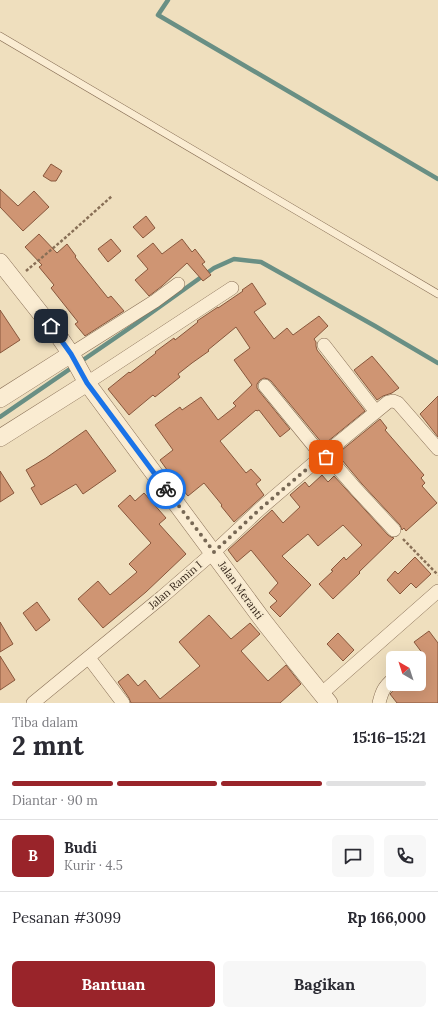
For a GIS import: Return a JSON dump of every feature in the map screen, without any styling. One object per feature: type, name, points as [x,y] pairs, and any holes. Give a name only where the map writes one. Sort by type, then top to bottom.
[{"type":"street","name":"Jalan Meranti","points":[[0,262],[46,320],[79,368],[265,623],[325,698]]},
{"type":"street","points":[[0,438],[155,301],[178,284]]},
{"type":"street","points":[[0,399],[79,368],[232,288]]},
{"type":"street","points":[[324,345],[376,412]]},
{"type":"street","points":[[265,386],[322,456],[331,460],[394,530]]},
{"type":"street","name":"Jalan Ramin I","points":[[33,703],[157,601],[322,456],[391,401],[398,403],[438,449]]},
{"type":"street","points":[[325,698],[438,591]]},
{"type":"street","points":[[89,658],[123,703]]},
{"type":"street","points":[[379,703],[386,685]]},
{"type":"lane","points":[[0,36],[438,294]]},
{"type":"path","points":[[14,280],[112,196]]},
{"type":"path","points":[[394,530],[438,575]]},
{"type":"building","points":[[51,164],[62,171],[56,181],[51,181],[43,176]]},
{"type":"building","points":[[0,189],[18,206],[34,191],[49,207],[23,231],[0,207]]},
{"type":"building","points":[[146,216],[155,228],[143,238],[133,227]]},
{"type":"building","points":[[39,234],[57,253],[67,244],[76,256],[75,257],[108,298],[111,296],[124,311],[85,336],[75,324],[78,322],[51,288],[54,285],[39,267],[42,265],[25,247]]},
{"type":"building","points":[[111,239],[121,251],[108,262],[98,249]]},
{"type":"building","points":[[182,239],[192,252],[195,249],[205,262],[202,264],[211,275],[203,281],[187,263],[149,296],[135,280],[148,269],[137,256],[153,243],[162,254]]},
{"type":"building","points":[[252,283],[266,304],[254,312],[274,339],[287,328],[293,335],[319,316],[328,326],[314,339],[317,350],[365,411],[327,442],[325,440],[322,443],[271,381],[264,378],[260,380],[257,384],[257,388],[290,429],[280,437],[259,410],[256,410],[220,441],[246,473],[251,469],[261,480],[256,484],[264,495],[234,522],[204,483],[188,496],[175,481],[160,460],[173,450],[155,425],[180,407],[182,410],[201,397],[218,420],[236,406],[233,403],[252,385],[234,360],[250,348],[236,327],[208,350],[209,351],[178,374],[180,377],[155,397],[153,395],[129,415],[108,389],[174,338],[175,340],[198,322],[197,321],[243,291],[242,290]]},
{"type":"building","points":[[0,310],[20,340],[0,353]]},
{"type":"building","points":[[372,356],[399,388],[377,400],[354,370]]},
{"type":"building","points":[[438,396],[438,437],[420,414]]},
{"type":"building","points":[[380,419],[387,428],[385,430],[424,475],[421,478],[425,483],[422,486],[437,503],[406,531],[404,528],[402,530],[400,525],[362,484],[337,454]]},
{"type":"building","points":[[86,430],[116,471],[83,494],[76,484],[41,505],[31,488],[35,486],[26,470]]},
{"type":"building","points":[[0,471],[14,493],[0,502]]},
{"type":"building","points":[[322,475],[328,482],[334,476],[388,535],[394,538],[333,599],[319,584],[333,571],[331,570],[344,557],[346,560],[362,545],[343,525],[318,546],[308,534],[282,556],[311,585],[280,617],[270,607],[277,601],[269,593],[278,583],[251,550],[237,562],[228,550],[272,510],[283,523],[300,507],[290,495],[305,482],[309,487]]},
{"type":"building","points":[[144,493],[166,518],[159,524],[186,554],[146,592],[103,628],[78,599],[98,581],[110,595],[137,572],[129,564],[151,543],[118,506],[130,495],[135,501]]},
{"type":"building","points":[[415,557],[431,574],[416,588],[411,583],[400,594],[387,580],[395,571],[398,574]]},
{"type":"building","points":[[37,602],[50,620],[36,631],[23,613]]},
{"type":"building","points":[[209,615],[231,639],[250,623],[260,634],[241,651],[268,681],[286,665],[301,684],[280,703],[131,703],[118,682],[128,674],[138,686],[145,680],[160,699],[200,666],[179,642]]},
{"type":"building","points":[[0,622],[13,644],[0,652]]},
{"type":"building","points":[[429,631],[438,643],[438,703],[397,703],[390,694],[393,691],[426,691],[426,651],[421,651],[414,642]]},
{"type":"building","points":[[338,633],[354,650],[343,661],[327,644]]},
{"type":"building","points":[[0,656],[15,680],[0,690]]},
{"type":"waterway","points":[[168,0],[158,15],[438,179]]},
{"type":"waterway","points":[[0,417],[214,268],[234,259],[261,262],[438,363]]},
{"type":"way so far","points":[[166,489],[214,552],[260,509],[322,456],[326,457]]},
{"type":"route","points":[[51,326],[71,354],[87,383],[166,489]]}]
